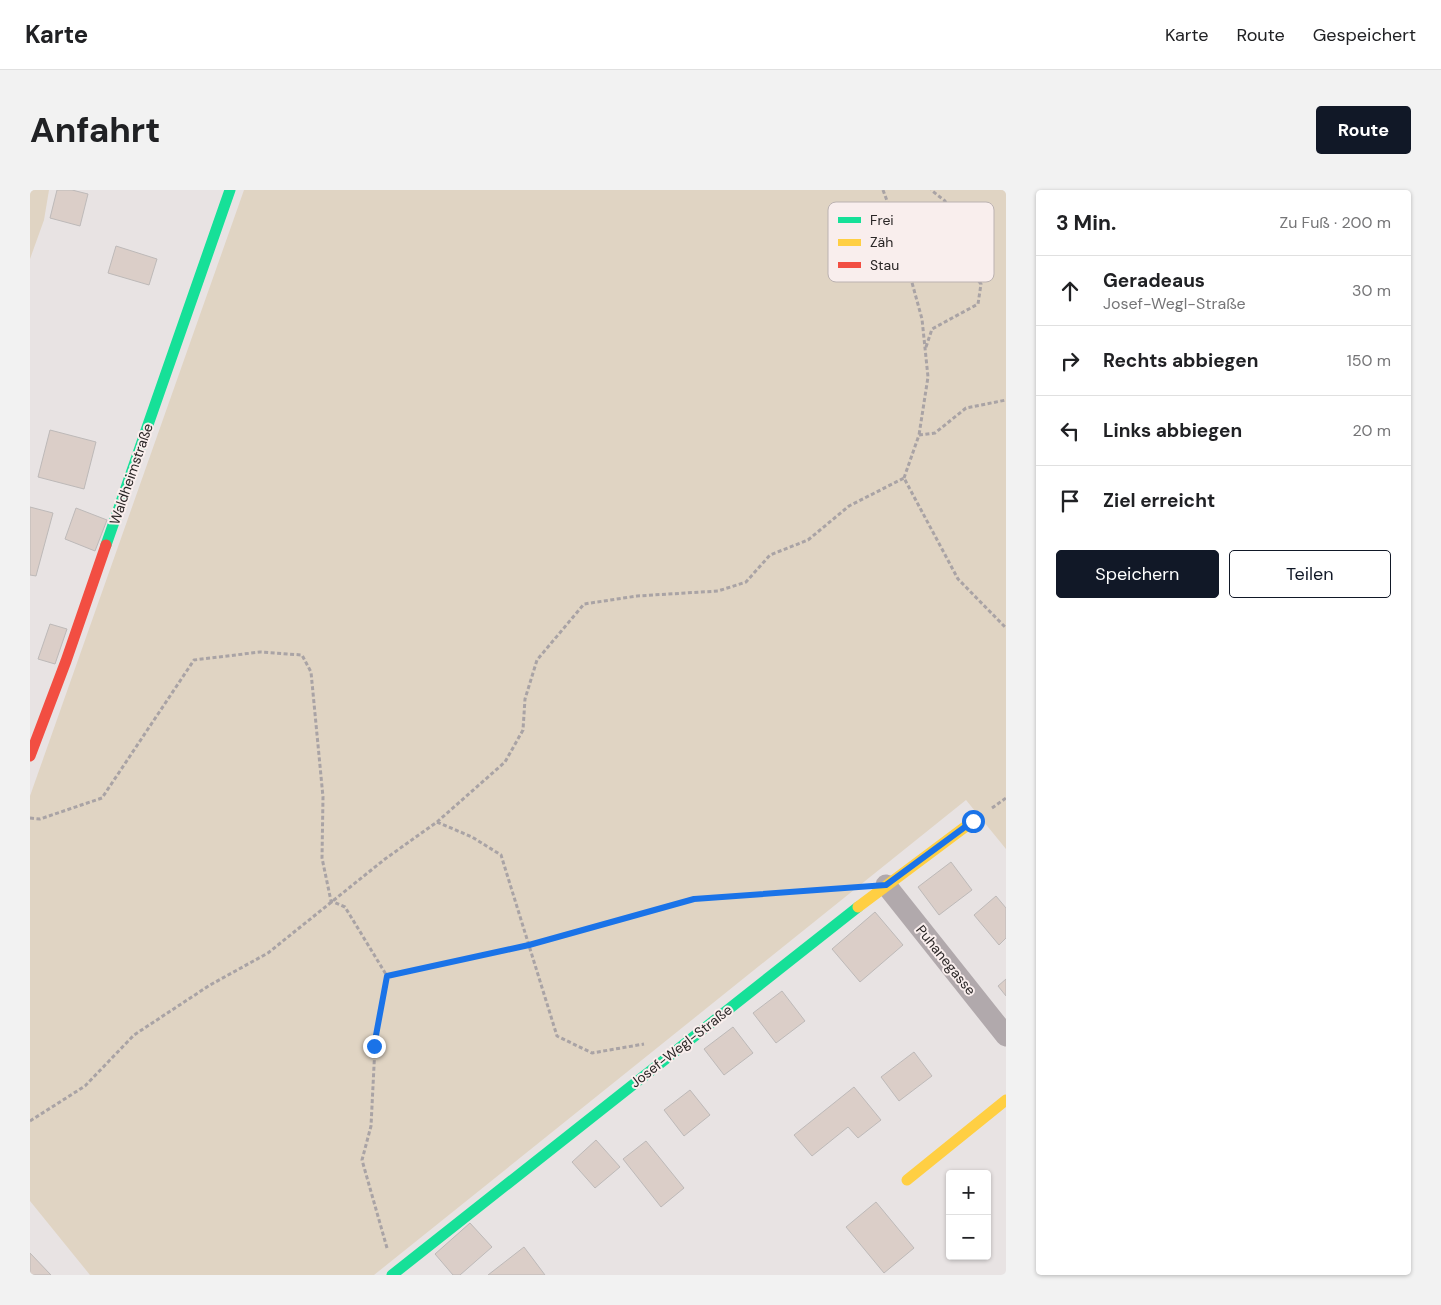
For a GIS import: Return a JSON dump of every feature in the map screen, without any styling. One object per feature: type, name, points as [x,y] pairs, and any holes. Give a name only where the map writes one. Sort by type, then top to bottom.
[{"type":"street","name":"Waldheimstraße","points":[[30,756],[66,661],[230,190]]},
{"type":"street","name":"Josef-Wegl-Straße","points":[[393,1274],[886,885],[973,821]]},
{"type":"street","name":"Puhanegasse","points":[[886,885],[1006,1036]]},
{"type":"street","points":[[907,1180],[1006,1100]]},
{"type":"path","points":[[883,190],[887,202]]},
{"type":"path","points":[[932,190],[946,202]]},
{"type":"path","points":[[30,1121],[85,1086],[134,1035],[210,985],[268,954],[331,901],[437,822],[505,762],[523,730],[525,699],[537,660],[584,604],[636,596],[718,591],[746,582],[770,555],[808,540],[849,506],[904,478],[919,435],[928,377],[922,319],[912,282]]},
{"type":"path","points":[[925,349],[932,329],[978,304],[981,284],[979,282]]},
{"type":"path","points":[[919,435],[935,433],[966,408],[1006,400]]},
{"type":"path","points":[[904,478],[958,579],[1006,628]]},
{"type":"path","points":[[30,818],[40,819],[102,798],[194,660],[260,652],[302,655],[311,672],[323,797],[322,858],[331,901]]},
{"type":"path","points":[[437,822],[472,837],[501,855],[557,1036],[592,1053],[648,1043]]},
{"type":"path","points":[[387,976],[529,945],[694,899],[848,888]]},
{"type":"path","points":[[331,901],[346,907],[387,976],[374,1046],[371,1126],[362,1160],[393,1274]]},
{"type":"shaded area","points":[[30,190],[49,190],[44,220],[30,259]]},
{"type":"shaded area","points":[[244,190],[1006,190],[1006,849],[966,800],[374,1275],[90,1275],[30,1201],[30,796]]},
{"type":"building","points":[[57,190],[72,190],[88,194],[80,226],[50,218]]},
{"type":"building","points":[[116,246],[157,259],[149,285],[108,273]]},
{"type":"building","points":[[50,430],[96,442],[84,489],[38,477]]},
{"type":"building","points":[[30,507],[53,513],[36,576],[30,575]]},
{"type":"building","points":[[76,508],[107,520],[95,551],[65,539]]},
{"type":"building","points":[[50,624],[67,629],[55,664],[38,659]]},
{"type":"building","points":[[951,862],[972,890],[939,915],[918,887]]},
{"type":"building","points":[[996,896],[1006,908],[1006,938],[999,945],[974,915]]},
{"type":"building","points":[[875,912],[903,945],[860,982],[832,949]]},
{"type":"building","points":[[1006,979],[1006,996],[998,986]]},
{"type":"building","points":[[782,991],[805,1021],[776,1043],[753,1013]]},
{"type":"building","points":[[733,1027],[753,1053],[724,1075],[704,1049]]},
{"type":"building","points":[[914,1052],[932,1076],[899,1101],[881,1077]]},
{"type":"building","points":[[854,1087],[881,1120],[858,1138],[848,1127],[812,1156],[794,1135]]},
{"type":"building","points":[[690,1090],[710,1115],[684,1136],[664,1110]]},
{"type":"building","points":[[596,1140],[620,1167],[595,1188],[572,1162]]},
{"type":"building","points":[[646,1141],[684,1188],[661,1207],[623,1159]]},
{"type":"building","points":[[876,1202],[914,1248],[884,1273],[846,1227]]},
{"type":"building","points":[[470,1223],[492,1247],[460,1275],[453,1275],[435,1254]]},
{"type":"building","points":[[524,1247],[545,1275],[488,1275]]},
{"type":"building","points":[[30,1253],[51,1275],[30,1275]]},
{"type":"traffic: fast","points":[[106,545],[230,190]]},
{"type":"traffic: fast","points":[[392,1275],[858,907]]},
{"type":"traffic: slow","points":[[858,907],[973,821]]},
{"type":"traffic: slow","points":[[907,1180],[1006,1100]]},
{"type":"traffic: jam","points":[[30,756],[66,661],[106,545]]},
{"type":"route","points":[[374,1046],[387,976],[529,945],[694,899],[886,885],[973,821]]}]
